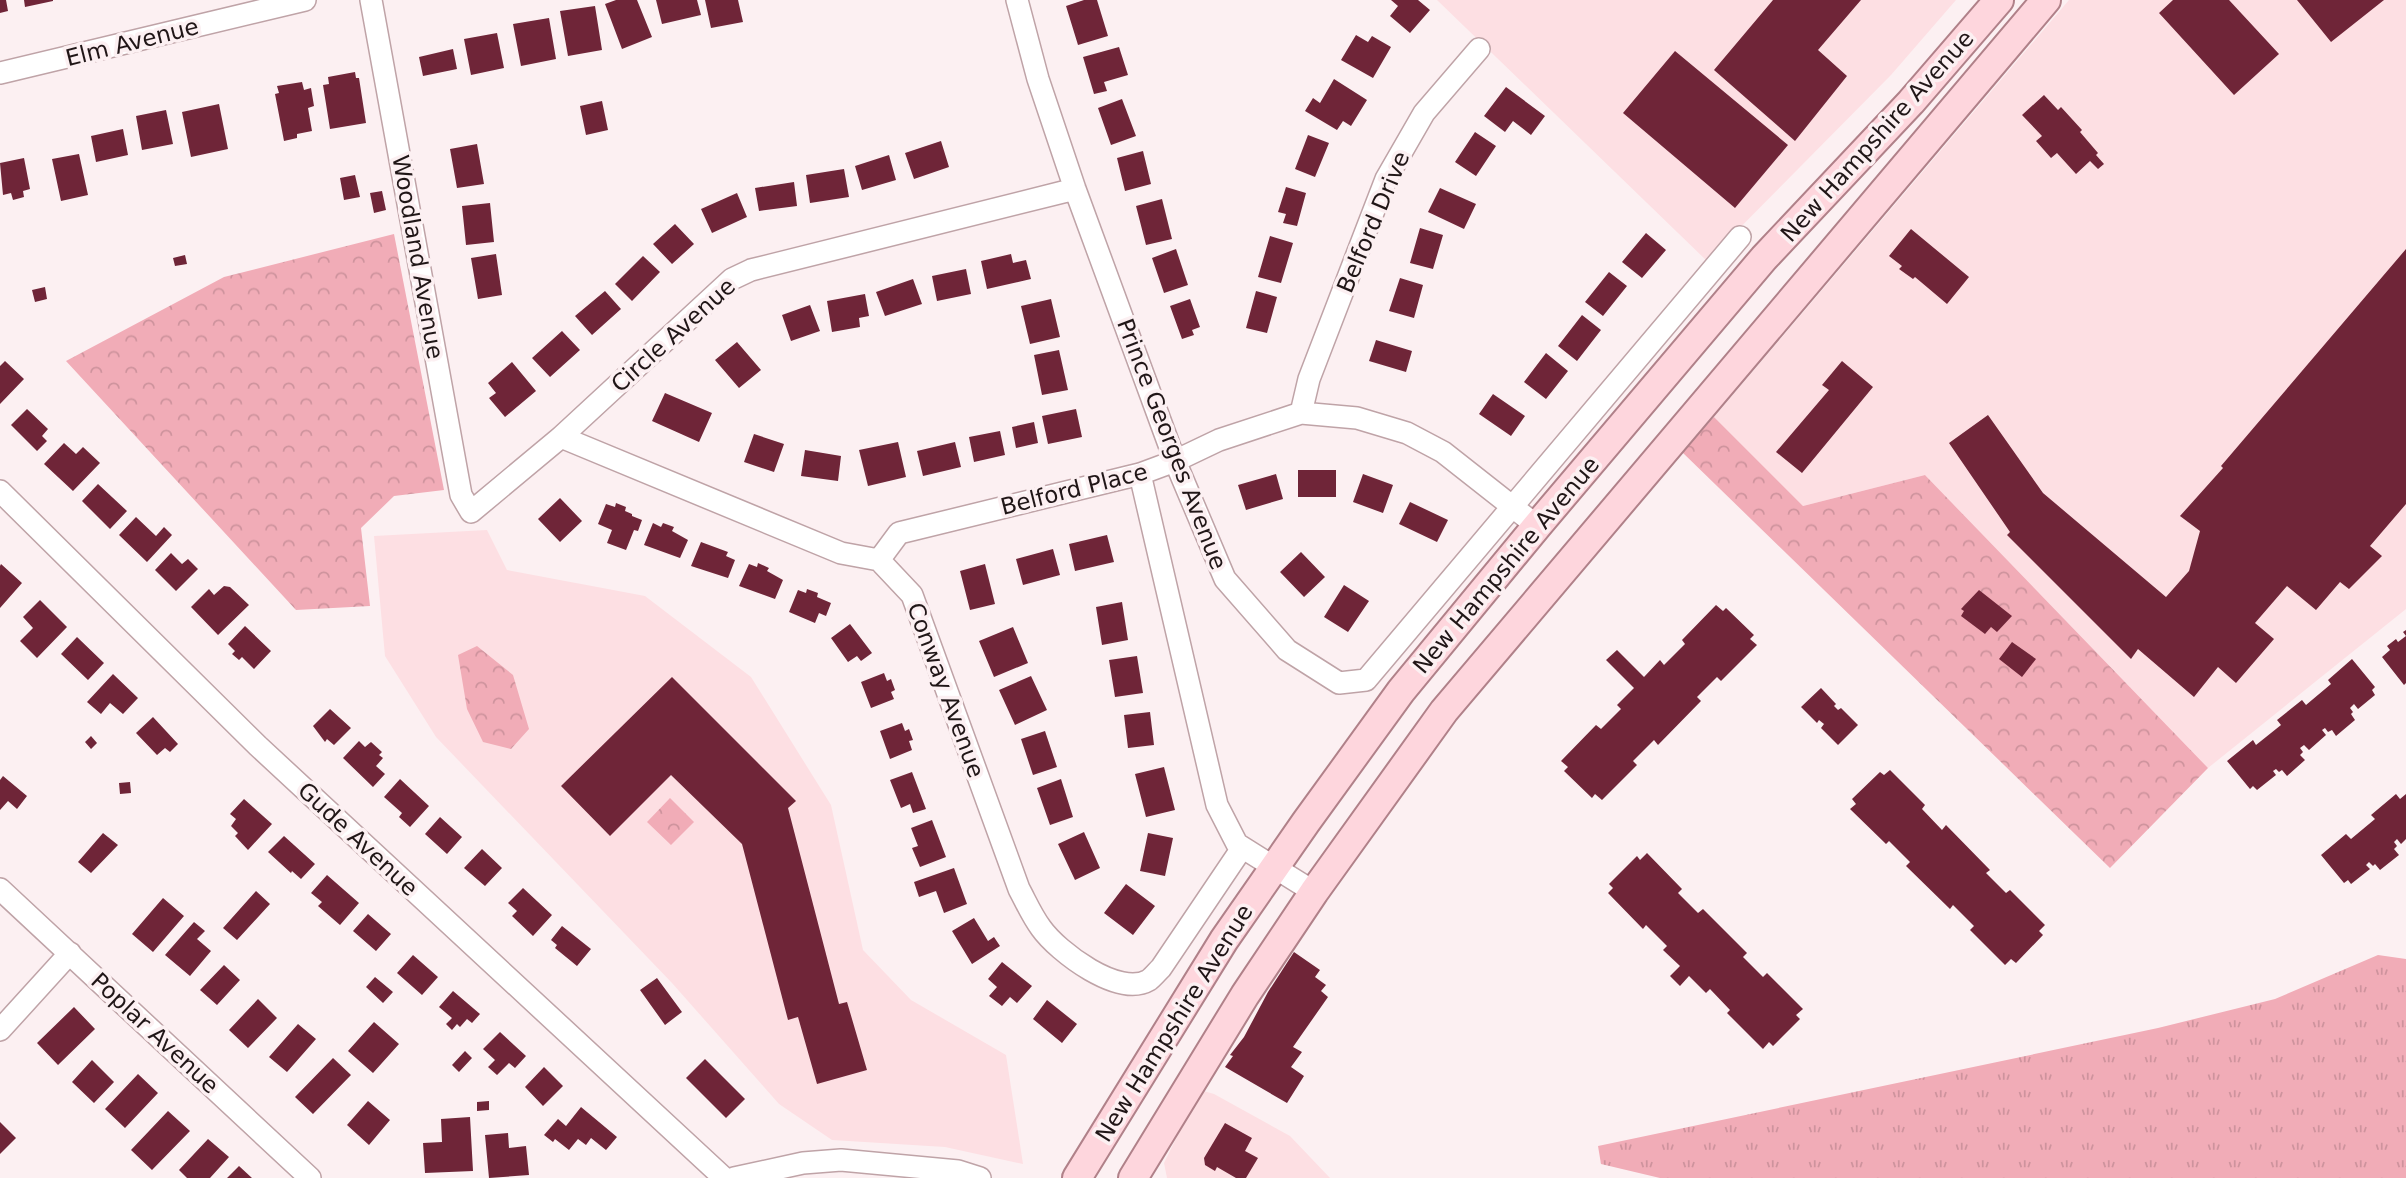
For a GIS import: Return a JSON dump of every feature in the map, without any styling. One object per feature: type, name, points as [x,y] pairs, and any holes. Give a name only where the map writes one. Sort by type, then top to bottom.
[{"type":"main road","name":"New Hampshire Avenue","points":[[1077,1178],[1224,940],[1401,691],[1536,526],[1765,258],[1911,102],[1999,0]]},
{"type":"main road","name":"New Hampshire Avenue","points":[[1133,1178],[1245,995],[1314,892],[1444,711],[2046,0]]},
{"type":"street","name":"Elm Avenue","points":[[0,73],[305,0]]},
{"type":"street","name":"Woodland Avenue","points":[[371,0],[461,495],[471,512]]},
{"type":"street","name":"Prince Georges Avenue","points":[[1017,0],[1038,79],[1075,189],[1175,461],[1225,579],[1287,650],[1339,683],[1366,680],[1512,505]]},
{"type":"street","name":"Belford Drive","points":[[1301,413],[1309,379],[1387,179],[1424,113],[1479,49]]},
{"type":"street","name":"Circle Avenue","points":[[471,512],[561,437],[732,279],[751,270],[1075,189]]},
{"type":"street","name":"New Hampshire Avenue","points":[[1512,505],[1740,237]]},
{"type":"street","name":"Belford Place","points":[[879,560],[900,533],[1140,474],[1219,440],[1301,413],[1357,418],[1407,433],[1443,452],[1536,526]]},
{"type":"street","points":[[561,437],[841,554],[879,560]]},
{"type":"street","name":"Prince Georges Avenue","points":[[1140,474],[1217,805],[1237,844],[1314,892]]},
{"type":"street","name":"Gude Avenue","points":[[0,491],[258,746],[724,1178]]},
{"type":"street","name":"Conway Avenue","points":[[879,560],[912,595],[1019,889],[1042,930],[1073,959],[1111,981],[1129,984],[1148,981],[1161,968],[1242,848]]},
{"type":"street","name":"Poplar Avenue","points":[[0,889],[310,1178]]},
{"type":"street","points":[[0,1030],[70,953]]},
{"type":"street","points":[[734,1178],[803,1163],[841,1160],[958,1171],[980,1178]]},
{"type":"shaded area","points":[[1437,0],[1956,0],[1891,75],[1707,261]]},
{"type":"shaded area","points":[[2069,0],[2406,0],[2406,609],[2208,768],[1925,475],[1803,506],[1714,417]]},
{"type":"shaded area","points":[[487,530],[507,570],[645,596],[751,677],[831,805],[863,950],[911,1000],[1006,1055],[1023,1164],[945,1147],[832,1140],[779,1104],[672,983],[436,737],[385,656],[374,536]]},
{"type":"shaded area","points":[[1200,1090],[1214,1094],[1290,1136],[1330,1178],[1167,1178],[1164,1163]]},
{"type":"green space","points":[[394,234],[444,490],[394,496],[361,528],[370,606],[296,610],[66,361],[224,277]]},
{"type":"green space","points":[[1714,417],[1803,506],[1925,475],[2208,768],[2110,868],[1682,452]]},
{"type":"green space","points":[[477,646],[513,675],[529,729],[511,749],[483,742],[467,709],[458,655]]},
{"type":"green space","points":[[670,798],[694,822],[671,845],[647,822]]},
{"type":"green space","points":[[2378,955],[2406,959],[2406,1178],[1660,1178],[1601,1164],[1598,1146],[2158,1028],[2275,999]]},
{"type":"building","points":[[0,0],[6,0],[8,11],[0,13]]},
{"type":"building","points":[[24,0],[53,0],[53,1],[25,7]]},
{"type":"building","points":[[616,0],[637,0],[652,37],[622,49],[605,4]]},
{"type":"building","points":[[656,0],[697,0],[701,15],[662,24]]},
{"type":"building","points":[[705,0],[738,0],[743,22],[711,28]]},
{"type":"building","points":[[1084,0],[1097,0],[1108,36],[1078,45],[1066,6]]},
{"type":"building","points":[[1391,0],[1418,0],[1430,10],[1410,33],[1390,16],[1398,6]]},
{"type":"building","points":[[1773,0],[1861,0],[1818,50],[1847,76],[1795,141],[1714,70]]},
{"type":"building","points":[[2173,0],[2229,0],[2279,54],[2234,95],[2159,13]]},
{"type":"building","points":[[2297,0],[2384,0],[2331,42]]},
{"type":"building","points":[[595,6],[602,50],[568,56],[560,11]]},
{"type":"building","points":[[549,18],[556,59],[521,66],[513,24]]},
{"type":"building","points":[[497,33],[504,68],[471,75],[464,39]]},
{"type":"building","points":[[1356,35],[1368,42],[1372,36],[1391,47],[1373,78],[1341,60]]},
{"type":"building","points":[[1119,47],[1128,75],[1104,82],[1107,91],[1094,94],[1083,57]]},
{"type":"building","points":[[453,49],[457,69],[423,76],[419,57]]},
{"type":"building","points":[[1675,51],[1788,145],[1735,208],[1623,113]]},
{"type":"building","points":[[355,72],[356,78],[359,78],[366,123],[330,129],[323,85],[329,84],[328,77]]},
{"type":"building","points":[[1334,79],[1367,100],[1351,126],[1343,121],[1337,130],[1305,111],[1313,98],[1320,103]]},
{"type":"building","points":[[302,82],[304,90],[311,88],[314,106],[308,108],[312,131],[297,134],[297,138],[284,141],[275,94],[279,93],[277,86]]},
{"type":"building","points":[[1506,87],[1545,116],[1531,135],[1513,121],[1505,132],[1484,116]]},
{"type":"building","points":[[2044,95],[2058,110],[2061,107],[2082,130],[2080,132],[2104,164],[2098,169],[2090,161],[2076,174],[2057,153],[2051,158],[2036,141],[2042,136],[2022,115]]},
{"type":"building","points":[[1122,99],[1136,136],[1111,145],[1098,108]]},
{"type":"building","points":[[602,101],[608,130],[586,135],[580,106]]},
{"type":"building","points":[[219,104],[228,149],[191,157],[182,112]]},
{"type":"building","points":[[166,110],[173,144],[142,150],[136,116]]},
{"type":"building","points":[[123,129],[128,155],[96,162],[91,136]]},
{"type":"building","points":[[1475,132],[1496,146],[1476,176],[1455,162]]},
{"type":"building","points":[[1308,135],[1329,143],[1315,177],[1295,169]]},
{"type":"building","points":[[941,141],[949,167],[914,179],[905,153]]},
{"type":"building","points":[[477,144],[484,184],[457,188],[450,149]]},
{"type":"building","points":[[1143,151],[1151,184],[1125,191],[1117,158]]},
{"type":"building","points":[[79,154],[88,195],[61,201],[52,159]]},
{"type":"building","points":[[889,155],[896,180],[862,190],[855,166]]},
{"type":"building","points":[[24,158],[30,189],[23,191],[24,197],[13,200],[11,193],[3,195],[0,163]]},
{"type":"building","points":[[844,169],[849,197],[810,203],[806,175]]},
{"type":"building","points":[[355,175],[360,197],[344,200],[340,178]]},
{"type":"building","points":[[794,182],[797,206],[759,211],[755,188]]},
{"type":"building","points":[[1286,187],[1306,193],[1297,226],[1283,223],[1286,214],[1278,212]]},
{"type":"building","points":[[1440,188],[1476,204],[1464,229],[1428,212]]},
{"type":"building","points":[[382,191],[386,210],[374,213],[370,193]]},
{"type":"building","points":[[737,193],[747,217],[712,233],[701,209]]},
{"type":"building","points":[[1162,199],[1172,239],[1146,245],[1136,206]]},
{"type":"building","points":[[490,203],[494,242],[466,245],[462,206]]},
{"type":"building","points":[[675,224],[694,244],[672,264],[653,244]]},
{"type":"building","points":[[1420,228],[1443,235],[1433,269],[1410,263]]},
{"type":"building","points":[[1911,229],[1969,277],[1947,304],[1915,277],[1913,279],[1899,269],[1902,266],[1889,256]]},
{"type":"building","points":[[1646,233],[1666,250],[1642,278],[1622,262]]},
{"type":"building","points":[[1270,236],[1293,243],[1281,283],[1258,277]]},
{"type":"building","points":[[1176,249],[1188,285],[1164,293],[1152,258]]},
{"type":"building","points":[[2406,249],[2406,504],[2370,546],[2382,556],[2349,589],[2340,582],[2316,610],[2287,586],[2255,623],[2274,639],[2236,683],[2218,667],[2194,697],[2138,649],[2131,659],[2007,535],[2010,532],[1949,443],[1988,415],[2043,493],[2166,597],[2189,571],[2200,531],[2180,516]]},
{"type":"building","points":[[496,254],[502,295],[478,299],[471,258]]},
{"type":"building","points":[[1011,254],[1013,263],[1026,260],[1031,279],[987,289],[981,261]]},
{"type":"building","points":[[185,255],[187,264],[175,266],[173,258]]},
{"type":"building","points":[[643,256],[660,272],[632,301],[615,284]]},
{"type":"building","points":[[966,269],[971,294],[937,301],[932,276]]},
{"type":"building","points":[[1609,272],[1627,286],[1603,316],[1585,302]]},
{"type":"building","points":[[1400,278],[1423,285],[1414,318],[1389,311]]},
{"type":"building","points":[[913,279],[922,304],[885,316],[876,292]]},
{"type":"building","points":[[45,287],[47,299],[35,302],[32,290]]},
{"type":"building","points":[[605,291],[621,309],[592,335],[575,316]]},
{"type":"building","points":[[1256,291],[1277,297],[1267,333],[1246,328]]},
{"type":"building","points":[[865,294],[869,316],[859,318],[860,327],[832,332],[827,301]]},
{"type":"building","points":[[1051,299],[1060,337],[1030,344],[1021,306]]},
{"type":"building","points":[[1190,299],[1200,327],[1192,330],[1194,335],[1182,339],[1170,306]]},
{"type":"building","points":[[810,305],[820,331],[791,341],[782,315]]},
{"type":"building","points":[[1582,315],[1601,330],[1577,361],[1558,346]]},
{"type":"building","points":[[562,331],[580,350],[550,377],[532,358]]},
{"type":"building","points":[[1376,340],[1412,351],[1406,372],[1369,361]]},
{"type":"building","points":[[737,342],[761,370],[739,388],[715,360]]},
{"type":"building","points":[[1059,350],[1068,390],[1042,395],[1034,355]]},
{"type":"building","points":[[1546,353],[1568,371],[1546,399],[1524,382]]},
{"type":"building","points":[[5,361],[24,379],[0,404],[0,366]]},
{"type":"building","points":[[1842,361],[1873,387],[1802,473],[1776,452],[1829,390],[1822,385]]},
{"type":"building","points":[[512,362],[536,391],[505,417],[489,398],[496,393],[488,383]]},
{"type":"building","points":[[665,393],[712,413],[699,442],[652,421]]},
{"type":"building","points":[[1493,394],[1525,416],[1511,436],[1479,414]]},
{"type":"building","points":[[27,409],[48,429],[42,436],[47,441],[37,451],[11,425]]},
{"type":"building","points":[[1076,409],[1082,437],[1048,444],[1042,416]]},
{"type":"building","points":[[1034,422],[1038,443],[1016,448],[1012,427]]},
{"type":"building","points":[[1000,431],[1005,455],[974,462],[969,437]]},
{"type":"building","points":[[754,434],[784,444],[774,472],[744,462]]},
{"type":"building","points":[[898,442],[906,477],[868,486],[859,450]]},
{"type":"building","points":[[955,442],[961,467],[923,476],[917,451]]},
{"type":"building","points":[[64,443],[76,454],[83,447],[100,463],[73,491],[44,464]]},
{"type":"building","points":[[805,450],[841,456],[838,481],[801,476]]},
{"type":"building","points":[[1298,470],[1336,470],[1336,497],[1298,497]]},
{"type":"building","points":[[1276,474],[1283,499],[1246,510],[1238,485]]},
{"type":"building","points":[[1363,474],[1393,485],[1383,513],[1353,502]]},
{"type":"building","points":[[98,484],[127,511],[110,529],[82,501]]},
{"type":"building","points":[[560,498],[582,521],[560,542],[538,519]]},
{"type":"building","points":[[1410,502],[1448,520],[1437,542],[1399,524]]},
{"type":"building","points":[[616,503],[626,507],[625,511],[632,516],[642,520],[638,531],[634,530],[626,550],[607,543],[612,530],[598,524],[606,504],[615,507]]},
{"type":"building","points":[[136,517],[156,536],[164,527],[172,535],[147,562],[119,535]]},
{"type":"building","points":[[653,523],[661,527],[663,523],[674,527],[672,531],[688,540],[680,558],[644,545]]},
{"type":"building","points":[[1107,535],[1114,562],[1075,571],[1069,544]]},
{"type":"building","points":[[701,542],[728,552],[726,556],[735,560],[728,578],[691,566]]},
{"type":"building","points":[[1053,549],[1060,575],[1023,585],[1016,559]]},
{"type":"building","points":[[1301,552],[1325,577],[1304,597],[1280,572]]},
{"type":"building","points":[[171,553],[182,564],[188,559],[198,569],[176,591],[155,570]]},
{"type":"building","points":[[758,563],[783,580],[775,599],[739,586],[749,564],[757,567]]},
{"type":"building","points":[[1,564],[22,583],[0,608],[0,566]]},
{"type":"building","points":[[985,564],[995,604],[970,610],[960,571]]},
{"type":"building","points":[[1344,585],[1369,601],[1348,632],[1324,617]]},
{"type":"building","points":[[224,586],[230,587],[249,605],[218,635],[191,607],[209,589],[214,595]]},
{"type":"building","points":[[807,589],[831,603],[826,616],[819,613],[815,623],[789,612],[798,590],[806,593]]},
{"type":"building","points":[[1979,590],[2012,616],[1997,632],[1991,627],[1985,634],[1961,616],[1964,611],[1961,609]]},
{"type":"building","points":[[40,600],[67,627],[37,658],[20,641],[33,628],[23,617]]},
{"type":"building","points":[[1122,602],[1128,640],[1102,645],[1096,607]]},
{"type":"building","points":[[1716,605],[1723,611],[1726,608],[1754,635],[1750,639],[1757,645],[1721,681],[1717,677],[1697,697],[1701,701],[1658,745],[1654,740],[1633,761],[1637,765],[1602,800],[1595,794],[1592,798],[1564,771],[1568,767],[1561,761],[1596,725],[1601,729],[1621,709],[1617,705],[1634,688],[1606,660],[1617,650],[1644,677],[1660,660],[1664,665],[1685,644],[1682,640]]},
{"type":"building","points":[[850,624],[872,653],[861,661],[857,656],[848,662],[831,638]]},
{"type":"building","points":[[245,626],[271,651],[254,669],[242,657],[239,660],[232,654],[235,651],[228,644]]},
{"type":"building","points":[[1013,627],[1028,663],[994,677],[979,641]]},
{"type":"building","points":[[2406,636],[2404,685],[2382,657],[2390,650],[2387,646]]},
{"type":"building","points":[[77,637],[104,663],[88,680],[61,654]]},
{"type":"building","points":[[2012,642],[2036,659],[2022,677],[1999,659]]},
{"type":"building","points":[[1137,656],[1143,693],[1115,697],[1109,660]]},
{"type":"building","points":[[2352,659],[2375,687],[2372,690],[2375,695],[2358,709],[2354,704],[2350,708],[2355,720],[2336,736],[2332,730],[2328,732],[2325,728],[2322,730],[2326,735],[2309,750],[2304,745],[2300,748],[2303,752],[2300,755],[2305,760],[2287,776],[2282,770],[2279,772],[2276,769],[2273,771],[2276,775],[2257,790],[2253,786],[2250,789],[2227,761],[2253,740],[2256,745],[2281,725],[2277,720],[2302,700],[2306,705],[2331,684],[2328,680]]},
{"type":"building","points":[[884,673],[887,681],[891,679],[895,690],[891,692],[894,699],[871,708],[861,682]]},
{"type":"building","points":[[113,674],[138,698],[123,714],[110,703],[101,714],[87,702]]},
{"type":"building","points":[[1031,676],[1047,710],[1015,725],[999,690]]},
{"type":"building","points":[[672,677],[796,801],[788,808],[839,1004],[847,1002],[867,1070],[817,1084],[798,1017],[788,1020],[742,844],[671,775],[610,836],[561,786]]},
{"type":"building","points":[[1821,688],[1838,710],[1841,708],[1858,725],[1838,745],[1821,728],[1824,724],[1819,720],[1817,723],[1801,707]]},
{"type":"building","points":[[330,709],[351,728],[334,745],[327,739],[325,742],[313,726]]},
{"type":"building","points":[[1150,712],[1154,745],[1128,748],[1124,715]]},
{"type":"building","points":[[153,717],[178,744],[170,752],[165,748],[157,755],[136,733]]},
{"type":"building","points":[[902,723],[905,731],[909,729],[913,740],[909,741],[912,750],[890,759],[880,731]]},
{"type":"building","points":[[1045,731],[1057,767],[1033,775],[1021,739]]},
{"type":"building","points":[[91,736],[97,743],[91,749],[85,742]]},
{"type":"building","points":[[359,741],[365,747],[371,742],[382,752],[379,755],[383,758],[376,766],[385,774],[373,787],[343,758]]},
{"type":"building","points":[[1164,767],[1175,810],[1146,817],[1135,774]]},
{"type":"building","points":[[1890,770],[1925,805],[1922,809],[1942,830],[1946,825],[1990,870],[1986,873],[2006,893],[2010,890],[2045,925],[2039,931],[2043,935],[2016,963],[2011,959],[2005,965],[1970,930],[1974,926],[1953,905],[1950,909],[1906,866],[1910,862],[1889,841],[1886,844],[1850,809],[1856,804],[1852,799],[1880,772],[1884,775]]},
{"type":"building","points":[[912,772],[926,809],[913,813],[910,804],[901,808],[890,780]]},
{"type":"building","points":[[3,776],[27,796],[17,809],[8,801],[0,810],[0,780]]},
{"type":"building","points":[[400,779],[429,806],[410,827],[399,817],[402,813],[384,797]]},
{"type":"building","points":[[1061,779],[1073,817],[1050,825],[1037,788]]},
{"type":"building","points":[[130,782],[131,793],[120,794],[119,783]]},
{"type":"building","points":[[2396,794],[2400,799],[2406,794],[2406,839],[2401,844],[2397,839],[2394,842],[2397,846],[2394,849],[2399,855],[2380,870],[2369,862],[2366,865],[2370,869],[2351,884],[2348,880],[2344,883],[2321,855],[2346,834],[2351,839],[2375,819],[2371,815]]},
{"type":"building","points":[[244,799],[272,824],[248,850],[235,836],[238,833],[231,826],[236,819],[230,814]]},
{"type":"building","points":[[440,817],[462,837],[447,854],[425,834]]},
{"type":"building","points":[[932,820],[946,857],[920,867],[912,848],[918,846],[911,828]]},
{"type":"building","points":[[1084,832],[1100,868],[1075,880],[1058,844]]},
{"type":"building","points":[[103,833],[118,845],[91,873],[78,862]]},
{"type":"building","points":[[1148,833],[1173,838],[1165,876],[1140,871]]},
{"type":"building","points":[[284,836],[315,864],[301,879],[268,852]]},
{"type":"building","points":[[482,849],[502,868],[485,886],[464,868]]},
{"type":"building","points":[[1647,853],[1682,889],[1678,893],[1698,913],[1703,909],[1747,953],[1743,957],[1763,977],[1767,973],[1803,1009],[1796,1015],[1800,1019],[1773,1046],[1769,1042],[1763,1049],[1727,1013],[1730,1010],[1710,989],[1706,993],[1689,976],[1680,986],[1670,976],[1680,966],[1663,950],[1667,946],[1646,925],[1643,929],[1608,893],[1613,888],[1609,884],[1637,856],[1640,860]]},
{"type":"building","points":[[954,868],[967,904],[944,913],[936,891],[919,897],[914,882]]},
{"type":"building","points":[[327,875],[359,903],[340,925],[318,906],[322,902],[311,893]]},
{"type":"building","points":[[1126,884],[1155,906],[1133,935],[1104,913]]},
{"type":"building","points":[[523,888],[552,915],[533,936],[512,916],[517,911],[508,903]]},
{"type":"building","points":[[256,891],[270,904],[237,940],[223,928]]},
{"type":"building","points":[[163,898],[184,916],[153,952],[132,934]]},
{"type":"building","points":[[368,914],[391,934],[376,951],[353,931]]},
{"type":"building","points":[[974,918],[988,941],[994,937],[1000,946],[972,964],[952,931]]},
{"type":"building","points":[[194,922],[205,931],[197,939],[211,951],[190,976],[165,955]]},
{"type":"building","points":[[562,926],[591,949],[577,966],[555,948],[557,945],[551,940]]},
{"type":"building","points":[[1294,952],[1320,970],[1315,977],[1326,985],[1321,991],[1328,997],[1293,1047],[1302,1052],[1291,1067],[1304,1076],[1287,1103],[1225,1067]]},
{"type":"building","points":[[413,955],[438,977],[422,995],[397,973]]},
{"type":"building","points":[[1002,962],[1032,986],[1017,1003],[1010,997],[1002,1006],[989,996],[997,987],[988,979]]},
{"type":"building","points":[[224,965],[240,980],[217,1005],[200,990]]},
{"type":"building","points":[[375,977],[393,992],[383,1003],[366,987]]},
{"type":"building","points":[[657,978],[682,1012],[665,1025],[640,990]]},
{"type":"building","points":[[453,991],[480,1014],[472,1023],[467,1019],[460,1027],[457,1024],[452,1030],[446,1024],[452,1018],[439,1007]]},
{"type":"building","points":[[258,999],[277,1018],[248,1048],[229,1030]]},
{"type":"building","points":[[1047,1000],[1077,1024],[1062,1043],[1033,1019]]},
{"type":"building","points":[[74,1007],[95,1029],[58,1065],[37,1043]]},
{"type":"building","points":[[374,1022],[399,1044],[373,1073],[348,1051]]},
{"type":"building","points":[[298,1024],[316,1039],[287,1072],[269,1057]]},
{"type":"building","points":[[500,1032],[526,1056],[515,1068],[509,1063],[497,1075],[488,1067],[495,1060],[483,1049]]},
{"type":"building","points":[[465,1051],[472,1058],[459,1072],[452,1065]]},
{"type":"building","points":[[333,1058],[351,1075],[313,1114],[295,1097]]},
{"type":"building","points":[[705,1059],[745,1099],[726,1118],[686,1078]]},
{"type":"building","points":[[92,1060],[114,1082],[94,1103],[72,1082]]},
{"type":"building","points":[[544,1067],[563,1086],[543,1106],[525,1087]]},
{"type":"building","points":[[138,1074],[158,1093],[125,1128],[105,1109]]},
{"type":"building","points":[[368,1101],[390,1120],[369,1145],[347,1125]]},
{"type":"building","points":[[489,1101],[489,1110],[477,1111],[477,1102]]},
{"type":"building","points":[[581,1107],[617,1137],[606,1150],[591,1138],[586,1145],[578,1139],[569,1150],[555,1139],[553,1142],[544,1135],[558,1119],[566,1126]]},
{"type":"building","points":[[168,1111],[190,1131],[152,1170],[131,1150]]},
{"type":"building","points":[[470,1117],[473,1171],[425,1173],[423,1143],[442,1142],[441,1119]]},
{"type":"building","points":[[0,1122],[16,1138],[0,1154]]},
{"type":"building","points":[[1225,1123],[1252,1138],[1245,1151],[1258,1158],[1246,1178],[1236,1178],[1217,1167],[1215,1171],[1205,1165],[1204,1158]]},
{"type":"building","points":[[508,1133],[509,1148],[526,1146],[529,1175],[489,1178],[485,1135]]},
{"type":"building","points":[[208,1139],[229,1157],[210,1178],[187,1178],[179,1170]]},
{"type":"building","points":[[239,1166],[252,1178],[227,1178]]}]
